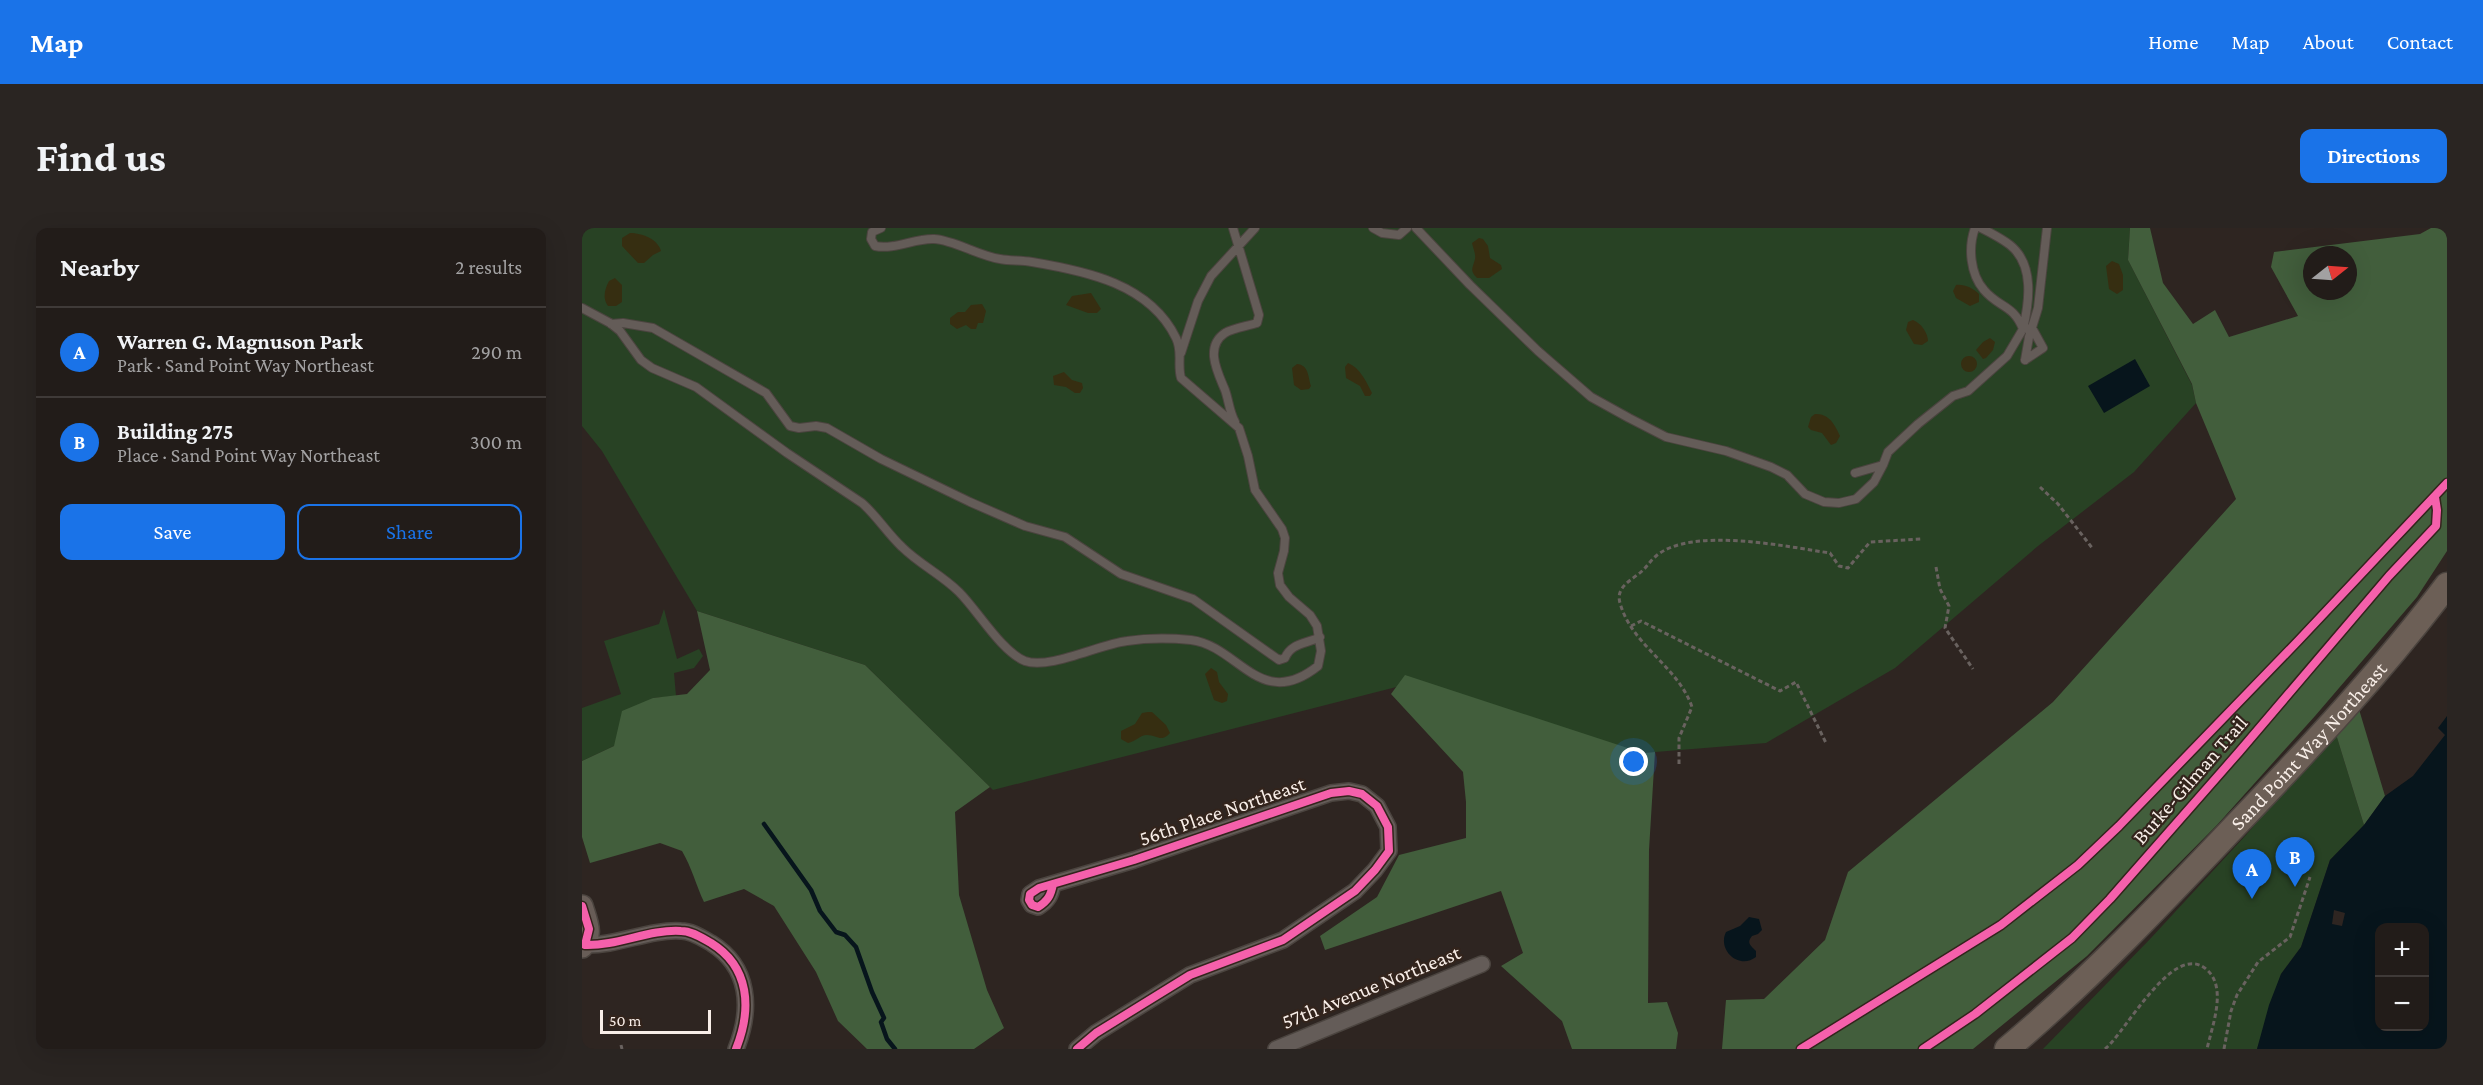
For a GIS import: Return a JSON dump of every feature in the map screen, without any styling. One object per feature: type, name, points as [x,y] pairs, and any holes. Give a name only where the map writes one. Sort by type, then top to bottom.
[{"type":"main road","name":"Sand Point Way Northeast","points":[[2007,1049],[2133,934],[2287,771],[2403,640],[2447,585]]},
{"type":"main road","points":[[582,906],[589,929],[584,946]]},
{"type":"street","name":"56th Place Northeast","points":[[1053,884],[1134,860],[1331,793],[1349,791],[1362,794],[1377,806],[1388,827],[1389,851],[1355,891],[1283,940],[1190,975],[1096,1033],[1077,1049]]},
{"type":"street","points":[[584,946],[604,945],[665,932],[682,931],[697,935],[723,950],[735,964],[743,980],[747,997],[744,1021],[736,1049]]},
{"type":"street","name":"57th Avenue Northeast","points":[[1276,1049],[1482,963]]},
{"type":"lane","points":[[881,228],[872,232],[871,238],[875,246],[936,239],[1001,260],[1030,261],[1109,280],[1137,294],[1159,311],[1176,339],[1181,354]]},
{"type":"lane","points":[[582,308],[611,324],[652,368],[696,387],[787,453],[862,503],[902,548],[957,590],[1011,652],[1025,661],[1038,664],[1053,661],[1125,641],[1194,641],[1261,678],[1277,682],[1296,679],[1318,666],[1321,651],[1320,637],[1317,626],[1310,615],[1289,597],[1280,585],[1278,573],[1285,538],[1282,529],[1255,490],[1248,456],[1239,428],[1229,412],[1226,393],[1213,357],[1217,343],[1225,333],[1257,323],[1259,315],[1233,228]]},
{"type":"lane","points":[[1239,428],[1181,378],[1178,367],[1198,301],[1211,276],[1255,228]]},
{"type":"lane","points":[[1372,228],[1382,233],[1399,235],[1407,228]]},
{"type":"lane","points":[[1416,228],[1470,285],[1538,351],[1591,397],[1666,437],[1726,451],[1771,467],[1787,475],[1805,494],[1824,502],[1839,503],[1856,499],[1874,482],[1888,452],[1918,424],[1953,396],[1968,391],[2007,356],[2023,329],[2030,292],[2024,267],[2012,246],[1981,228]]},
{"type":"lane","points":[[1975,228],[1971,238],[1971,247],[1976,276],[1984,290],[2012,310],[2023,329]]},
{"type":"lane","points":[[2023,329],[2032,327],[2040,294],[2042,256],[2047,228]]},
{"type":"lane","points":[[611,324],[623,323],[653,328],[766,393],[789,426],[827,428],[881,459],[970,502],[1025,526],[1074,541],[1121,574],[1193,599],[1279,660],[1285,658],[1288,650],[1298,644],[1320,637]]},
{"type":"lane","points":[[1855,473],[1883,465]]},
{"type":"path","points":[[2040,487],[2068,516],[2093,549]]},
{"type":"path","points":[[1679,764],[1679,738],[1692,707],[1687,692],[1630,627],[1618,594],[1622,588],[1646,569],[1657,555],[1693,542],[1750,540],[1830,553],[1839,566],[1848,568],[1870,542],[1921,540]]},
{"type":"path","points":[[1936,567],[1940,590],[1949,606],[1946,630],[1973,669]]},
{"type":"path","points":[[1630,627],[1641,621],[1780,691],[1796,682],[1826,743]]},
{"type":"path","points":[[2224,1049],[2231,1011],[2237,995],[2258,962],[2290,937],[2310,877]]},
{"type":"path","points":[[2105,1049],[2114,1042],[2150,993],[2168,974],[2177,968],[2200,965],[2214,978],[2217,987],[2218,1000],[2207,1049]]},
{"type":"green space","points":[[582,228],[2130,228],[2128,260],[2192,385],[2196,403],[2134,472],[2038,546],[1895,668],[1766,743],[1643,753],[1408,684],[993,790],[865,665],[697,611],[602,451],[582,426]]},
{"type":"green space","points":[[2130,228],[2150,228],[2163,283],[2193,324],[2215,310],[2229,337],[2298,316],[2271,267],[2274,252],[2303,248],[2303,300],[2357,300],[2357,246],[2323,246],[2420,234],[2431,228],[2447,228],[2447,551],[2417,597],[2217,825],[2087,956],[1973,1049],[1722,1049],[1726,1000],[1764,999],[1825,940],[1848,872],[2053,702],[2236,499],[2196,403],[2192,384],[2128,260]]},
{"type":"green space","points":[[664,609],[677,659],[699,649],[703,656],[694,668],[674,673],[676,696],[653,698],[614,746],[582,761],[582,708],[621,694],[604,641],[659,624]]},
{"type":"green space","points":[[697,611],[865,665],[990,787],[955,812],[959,895],[987,990],[1004,1028],[974,1049],[867,1049],[838,1021],[816,972],[774,906],[744,889],[704,902],[682,851],[660,843],[590,863],[582,837],[582,761],[614,746],[622,711],[653,698],[687,694],[710,670]]},
{"type":"green space","points":[[1405,675],[1643,753],[1655,752],[1649,850],[1648,1003],[1667,1002],[1678,1033],[1676,1049],[1572,1049],[1562,1021],[1501,966],[1523,953],[1501,891],[1325,950],[1320,936],[1377,897],[1399,855],[1466,838],[1463,772],[1391,694]]},
{"type":"green space","points":[[2358,706],[2385,796],[2364,825],[2335,731]]},
{"type":"green space","points":[[2335,731],[2364,825],[2330,860],[2301,947],[2281,974],[2257,1049],[2043,1049],[2151,938],[2246,835]]},
{"type":"sand","points":[[630,233],[649,238],[657,243],[661,251],[644,263],[638,263],[622,246],[622,238]]},
{"type":"sand","points":[[1479,238],[1483,239],[1488,246],[1490,258],[1501,265],[1502,269],[1489,278],[1477,278],[1472,271],[1475,253],[1472,243]]},
{"type":"sand","points":[[2112,261],[2119,264],[2123,275],[2123,290],[2117,294],[2109,289],[2106,266]]},
{"type":"sand","points":[[615,278],[622,285],[622,302],[616,306],[608,306],[605,300],[605,290],[609,281]]},
{"type":"sand","points":[[1956,285],[1971,288],[1977,292],[1979,302],[1970,306],[1956,298],[1953,291]]},
{"type":"sand","points":[[1091,293],[1101,309],[1097,313],[1088,313],[1066,305],[1072,296]]},
{"type":"sand","points":[[982,304],[986,311],[983,323],[978,323],[976,329],[971,329],[966,325],[957,329],[950,324],[950,318],[958,312],[965,312],[971,305]]},
{"type":"sand","points":[[1913,320],[1927,335],[1928,341],[1922,345],[1914,344],[1906,330],[1908,322]]},
{"type":"sand","points":[[1990,338],[1995,342],[1993,350],[1983,359],[1976,350]]},
{"type":"sand","points":[[1966,356],[1972,356],[1977,364],[1975,370],[1966,372],[1961,367],[1961,361]]},
{"type":"sand","points":[[1348,363],[1362,375],[1372,393],[1370,396],[1365,396],[1360,386],[1346,378],[1345,367]]},
{"type":"sand","points":[[1297,364],[1304,367],[1307,372],[1311,386],[1309,389],[1301,390],[1294,385],[1292,368]]},
{"type":"sand","points":[[1064,372],[1072,380],[1082,383],[1083,388],[1080,393],[1054,385],[1053,376]]},
{"type":"sand","points":[[1815,414],[1824,415],[1834,424],[1840,436],[1836,443],[1831,445],[1822,433],[1808,427],[1811,417]]},
{"type":"sand","points":[[1211,668],[1217,672],[1219,682],[1228,694],[1227,701],[1222,703],[1214,700],[1205,674]]},
{"type":"sand","points":[[1152,712],[1166,725],[1170,733],[1167,736],[1161,738],[1144,735],[1128,743],[1121,739],[1121,731],[1135,724],[1142,713]]},
{"type":"shaded area","points":[[2135,359],[2150,386],[2104,413],[2088,386]]},
{"type":"shaded area","points":[[2447,716],[2447,1049],[2257,1049],[2269,1005],[2281,974],[2301,947],[2330,860],[2364,825],[2385,796],[2413,776],[2445,735],[2438,728]]},
{"type":"shaded area","points":[[1749,917],[1759,919],[1762,930],[1752,936],[1749,941],[1756,951],[1756,957],[1743,961],[1737,960],[1727,951],[1724,939],[1726,932],[1740,926]]},
{"type":"pier","points":[[2334,910],[2345,913],[2342,926],[2332,924]]},
{"type":"waterway","points":[[764,824],[811,890],[820,911],[836,932],[845,935],[856,947],[884,1018],[881,1022],[887,1039],[895,1049]]},
{"type":"cycle path","name":"Burke-Gilman Trail","points":[[1801,1049],[2001,925],[2078,865],[2119,826],[2298,641],[2447,483]]},
{"type":"cycle path","name":"Burke-Gilman Trail","points":[[1923,1049],[1975,1014],[2072,938],[2110,899],[2389,576],[2436,526],[2435,497]]},
{"type":"cycle path","points":[[1053,884],[1047,900],[1038,907],[1032,905],[1029,900],[1030,894],[1039,888],[1134,860],[1331,793],[1349,791],[1362,794],[1377,806],[1388,827],[1389,851],[1355,891],[1283,940],[1190,975],[1096,1033],[1077,1049]]},
{"type":"cycle path","points":[[582,906],[589,929],[585,945],[609,943],[657,932],[681,931],[700,937],[724,953],[734,964],[744,990],[744,1019],[736,1049]]},
{"type":"place","name":"Building 275","points":[[2295,887]]},
{"type":"place","name":"Warren G. Magnuson Park","points":[[2252,899]]}]
